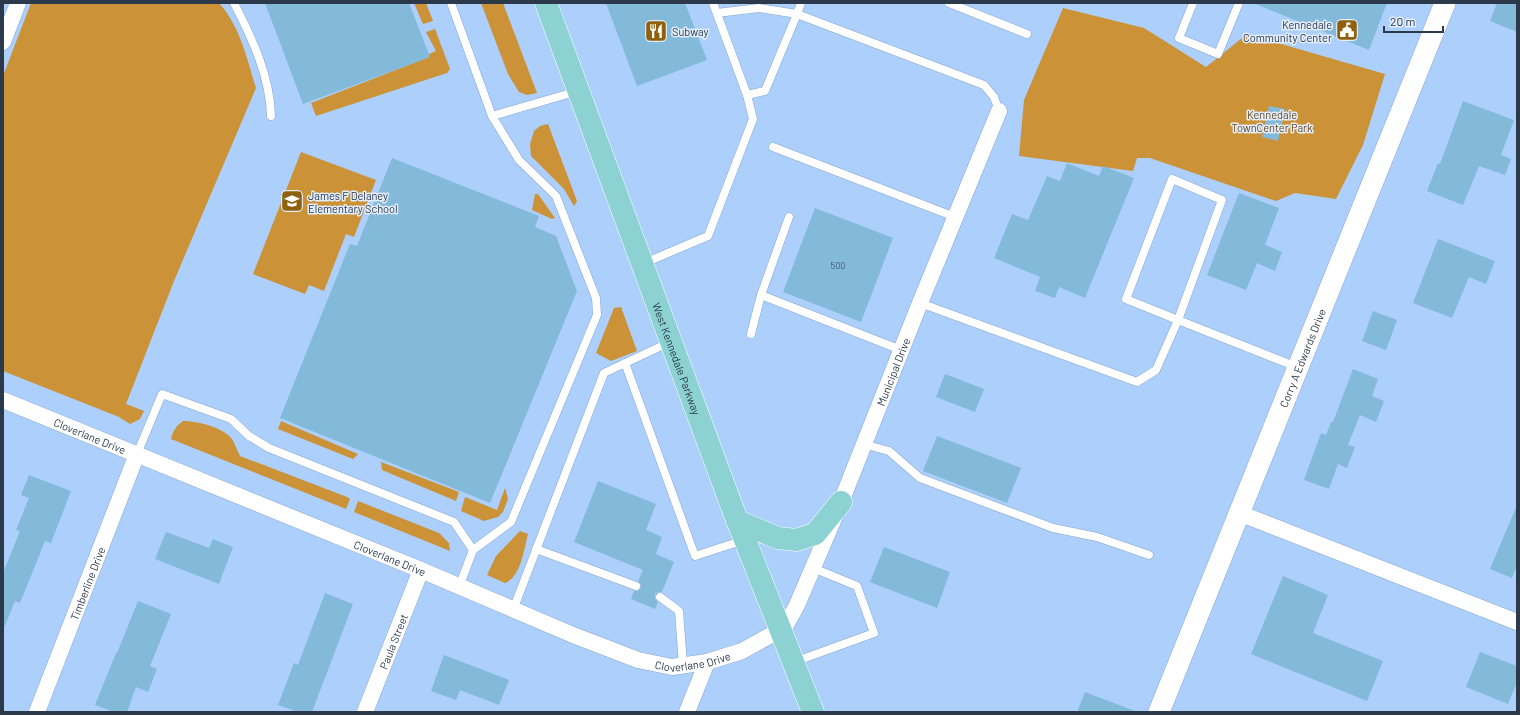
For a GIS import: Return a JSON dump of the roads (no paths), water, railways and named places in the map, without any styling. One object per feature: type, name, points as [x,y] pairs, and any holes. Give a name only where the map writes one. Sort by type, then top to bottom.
[{"type":"main road","name":"West Kennedale Parkway","points":[[546,3],[741,530],[813,712]]},
{"type":"main road","points":[[741,530],[778,538],[796,540],[815,534],[840,502]]},
{"type":"street","points":[[3,42],[18,3]]},
{"type":"street","name":"Corry A Edwards Drive","points":[[1159,712],[1445,3]]},
{"type":"street","name":"Municipal Drive","points":[[780,630],[787,622],[797,605],[813,568],[954,217],[999,111]]},
{"type":"street","name":"Cloverlane Drive","points":[[3,400],[420,570],[573,635],[638,660],[672,667],[707,662],[742,651],[780,630]]},
{"type":"street","name":"Timberline Drive","points":[[37,712],[137,454]]},
{"type":"street","points":[[1239,513],[1517,622]]},
{"type":"street","name":"Paula Street","points":[[365,712],[420,570]]},
{"type":"street","points":[[687,712],[707,662]]},
{"type":"lane","points":[[234,3],[255,45],[271,98],[271,116]]},
{"type":"lane","points":[[451,3],[492,116],[519,160],[556,196],[596,298],[597,315],[511,522],[473,550],[459,587]]},
{"type":"lane","points":[[642,264],[708,236],[753,119],[748,95],[713,3]]},
{"type":"lane","points":[[748,95],[766,91],[801,3]]},
{"type":"lane","points":[[950,3],[1028,34]]},
{"type":"lane","points":[[1193,3],[1179,38],[1218,54],[1239,3]]},
{"type":"lane","points":[[717,13],[759,8],[797,14],[984,85],[994,97],[999,111]]},
{"type":"lane","points":[[492,116],[578,91]]},
{"type":"lane","points":[[773,147],[954,217]]},
{"type":"lane","points":[[920,303],[1137,382],[1156,370],[1178,320],[1222,200],[1172,179],[1126,298],[1178,320],[1298,367]]},
{"type":"lane","points":[[751,334],[761,295],[789,217]]},
{"type":"lane","points":[[761,295],[901,350]]},
{"type":"lane","points":[[513,610],[604,373],[671,342]]},
{"type":"lane","points":[[625,363],[695,556],[741,530]]},
{"type":"lane","points":[[137,454],[162,394],[231,419],[249,436],[269,448],[454,522],[473,550]]},
{"type":"lane","points":[[863,444],[889,451],[920,478],[1053,528],[1097,537],[1149,555]]},
{"type":"lane","points":[[536,549],[636,586]]},
{"type":"lane","points":[[793,662],[874,633],[857,586],[813,568]]},
{"type":"lane","points":[[660,597],[679,610],[683,665]]},
{"type":"place","name":"Kennedale Community Center","points":[[1347,30]]},
{"type":"place","name":"Subway","points":[[656,31]]},
{"type":"place","name":"James F Delaney Elementary School","points":[[292,201]]},
{"type":"park label","name":"Kennedale TownCenter Park","points":[[1272,120]]}]
